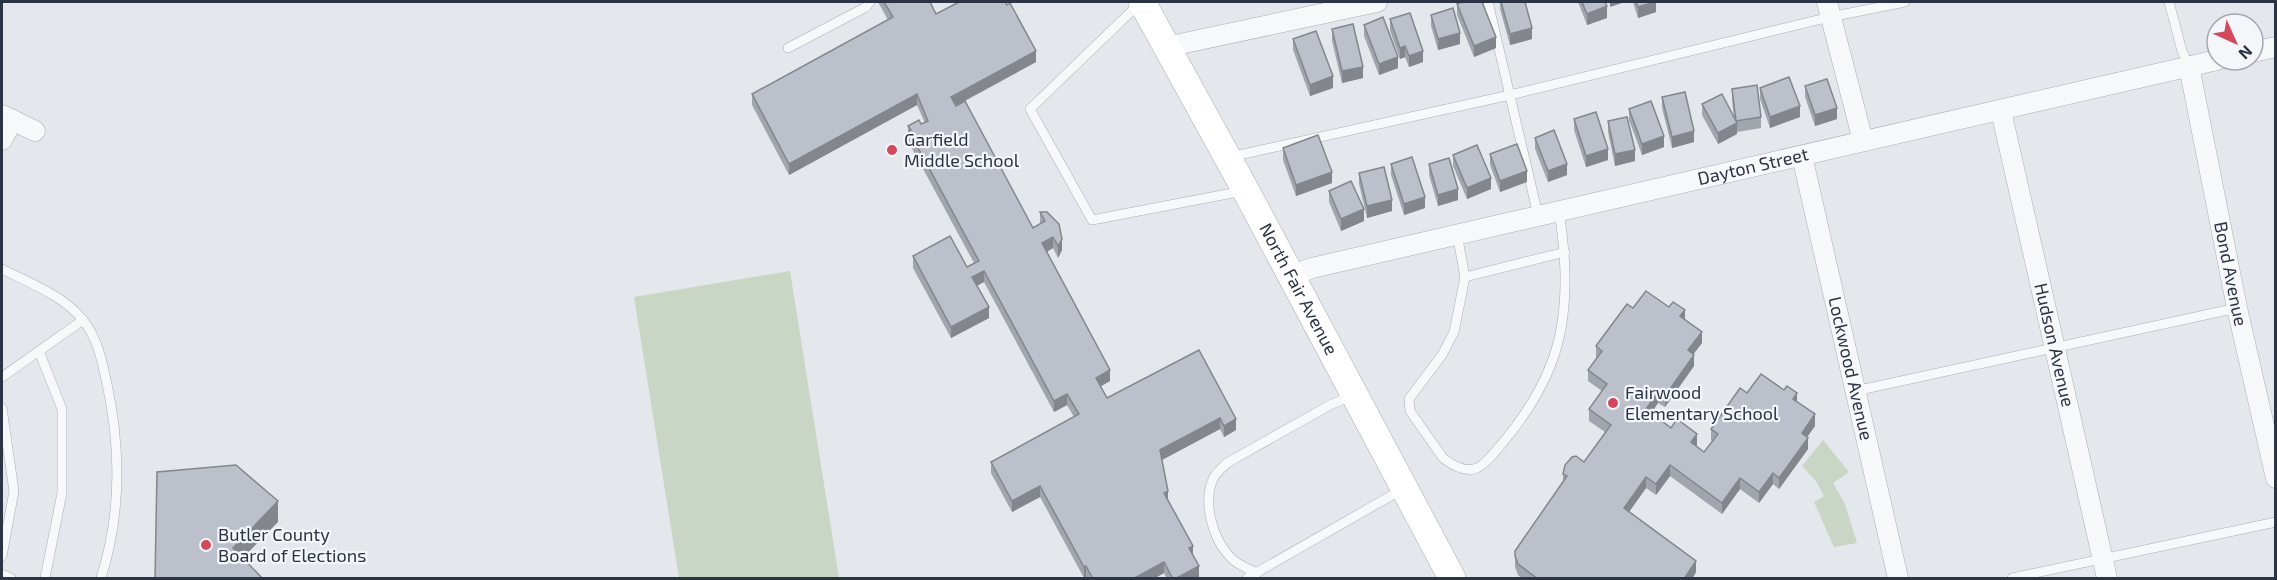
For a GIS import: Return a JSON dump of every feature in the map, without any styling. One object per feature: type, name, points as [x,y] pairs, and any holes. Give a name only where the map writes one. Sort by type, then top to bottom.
[{"type":"street","name":"North Fair Avenue","points":[[1142,2],[1246,191],[1452,579]]},
{"type":"street","points":[[1166,47],[1377,2]]},
{"type":"street","points":[[1829,9],[1863,141]]},
{"type":"street","name":"Dayton Street","points":[[1290,276],[1312,268],[1538,215],[2205,63]]},
{"type":"street","name":"Bond Avenue","points":[[2189,66],[2237,308],[2276,478]]},
{"type":"street","name":"Hudson Avenue","points":[[2001,111],[2108,579]]},
{"type":"street","points":[[2,140],[7,117],[35,131]]},
{"type":"street","name":"Lockwood Avenue","points":[[1802,156],[1898,579]]},
{"type":"lane","points":[[788,48],[866,7],[870,2]]},
{"type":"lane","points":[[1142,2],[1030,109],[1092,220],[1246,191]]},
{"type":"lane","points":[[1488,2],[1538,215]]},
{"type":"lane","points":[[1227,158],[1510,95],[1829,9],[1905,2]]},
{"type":"lane","points":[[2169,2],[2182,51],[2189,66]]},
{"type":"lane","points":[[1457,234],[1465,277],[1454,332],[1442,355],[1409,399],[1410,411],[1443,458],[1450,464],[1467,469],[1477,468],[1490,458],[1514,430],[1540,391],[1554,358],[1561,330],[1565,298],[1565,252],[1558,211]]},
{"type":"lane","points":[[1465,277],[1565,252]]},
{"type":"lane","points":[[2,269],[62,301],[83,320],[99,347],[114,416],[118,486],[110,550],[101,579]]},
{"type":"lane","points":[[1854,391],[2237,308]]},
{"type":"lane","points":[[2,377],[83,320]]},
{"type":"lane","points":[[39,351],[62,409],[62,493],[45,579]]},
{"type":"lane","points":[[1257,573],[1236,561],[1220,544],[1211,519],[1209,498],[1214,477],[1227,463],[1330,405],[1354,395]]},
{"type":"lane","points":[[2,408],[14,491],[2,556]]},
{"type":"lane","points":[[1246,579],[1404,489]]},
{"type":"lane","points":[[2012,579],[2276,522]]},
{"type":"lane","points":[[2,574],[10,579]]},
{"type":"green space","points":[[790,271],[839,578],[679,578],[634,297]]},
{"type":"green space","points":[[1823,440],[1849,472],[1833,483],[1845,504],[1857,543],[1834,547],[1814,502],[1824,496],[1816,481],[1802,466]]},
{"type":"building","name":"Garfield Middle School","points":[[884,2],[930,2],[936,14],[959,2],[1005,2],[1007,5],[1010,3],[1036,51],[951,97],[956,106],[965,101],[1033,228],[1045,221],[1040,212],[1047,212],[1059,224],[1062,239],[1058,246],[1053,237],[1042,243],[1110,370],[1096,378],[1107,398],[1199,350],[1236,419],[1224,426],[1220,418],[1160,450],[1168,491],[1164,493],[1193,546],[1189,548],[1199,566],[1175,579],[1164,562],[1133,579],[1093,579],[1086,566],[1084,567],[1040,486],[1012,501],[991,462],[1079,414],[1067,394],[1054,401],[984,271],[972,277],[989,307],[951,327],[913,256],[950,236],[967,267],[979,261],[909,131],[911,130],[908,126],[919,120],[921,124],[928,121],[917,94],[789,164],[752,94],[893,17]]},
{"type":"building","points":[[1482,2],[1496,37],[1474,46],[1457,4]]},
{"type":"building","points":[[1501,2],[1525,2],[1532,28],[1510,34]]},
{"type":"building","points":[[1582,2],[1605,2],[1607,6],[1587,14]]},
{"type":"building","points":[[1636,2],[1655,2],[1638,7]]},
{"type":"building","points":[[1453,8],[1460,33],[1438,39],[1431,15]]},
{"type":"building","points":[[1410,13],[1423,51],[1409,56],[1405,46],[1400,48],[1390,19]]},
{"type":"building","points":[[1383,17],[1398,57],[1379,64],[1364,25]]},
{"type":"building","points":[[1353,24],[1363,67],[1342,71],[1332,29]]},
{"type":"building","points":[[1316,31],[1333,76],[1310,85],[1293,39]]},
{"type":"building","points":[[1789,77],[1800,106],[1770,117],[1760,88]]},
{"type":"building","points":[[1827,79],[1837,108],[1815,115],[1805,86]]},
{"type":"building","points":[[1757,85],[1761,117],[1736,121],[1732,89]]},
{"type":"building","points":[[1685,92],[1694,131],[1672,137],[1662,97]]},
{"type":"building","points":[[1722,94],[1737,123],[1718,133],[1702,104]]},
{"type":"building","points":[[1651,101],[1664,136],[1642,144],[1629,109]]},
{"type":"building","points":[[1596,112],[1608,149],[1586,156],[1574,119]]},
{"type":"building","points":[[1627,117],[1635,150],[1615,154],[1608,121]]},
{"type":"building","points":[[1554,130],[1567,164],[1548,171],[1535,138]]},
{"type":"building","points":[[1318,135],[1332,172],[1296,185],[1283,148]]},
{"type":"building","points":[[1517,144],[1527,171],[1500,181],[1490,154]]},
{"type":"building","points":[[1477,145],[1491,178],[1467,188],[1453,155]]},
{"type":"building","points":[[1412,157],[1425,197],[1404,204],[1391,164]]},
{"type":"building","points":[[1449,158],[1458,189],[1438,195],[1429,164]]},
{"type":"building","points":[[1384,167],[1392,200],[1367,206],[1359,173]]},
{"type":"building","points":[[1351,181],[1364,209],[1341,219],[1329,191]]},
{"type":"building","name":"Fairwood Elementary School","points":[[1646,291],[1669,307],[1673,302],[1685,310],[1680,316],[1702,332],[1688,350],[1694,355],[1665,396],[1658,392],[1646,409],[1671,428],[1677,419],[1697,434],[1691,442],[1704,452],[1718,434],[1711,429],[1740,388],[1747,393],[1761,374],[1784,390],[1787,386],[1797,393],[1793,399],[1815,414],[1802,433],[1808,438],[1779,478],[1773,473],[1759,492],[1740,478],[1722,503],[1670,465],[1656,484],[1646,477],[1624,508],[1696,561],[1684,579],[1538,579],[1518,564],[1515,551],[1567,476],[1563,474],[1565,465],[1576,456],[1584,462],[1611,425],[1589,409],[1607,384],[1588,370],[1602,351],[1596,346],[1627,304],[1633,308]]},
{"type":"building","name":"Butler County Board of Elections","points":[[236,465],[278,501],[233,548],[263,579],[155,579],[157,472]]},
{"type":"place","name":"Garfield Middle School","points":[[892,150]]},
{"type":"place","name":"Fairwood Elementary School","points":[[1613,403]]},
{"type":"place","name":"Butler County Board of Elections","points":[[206,545]]}]
